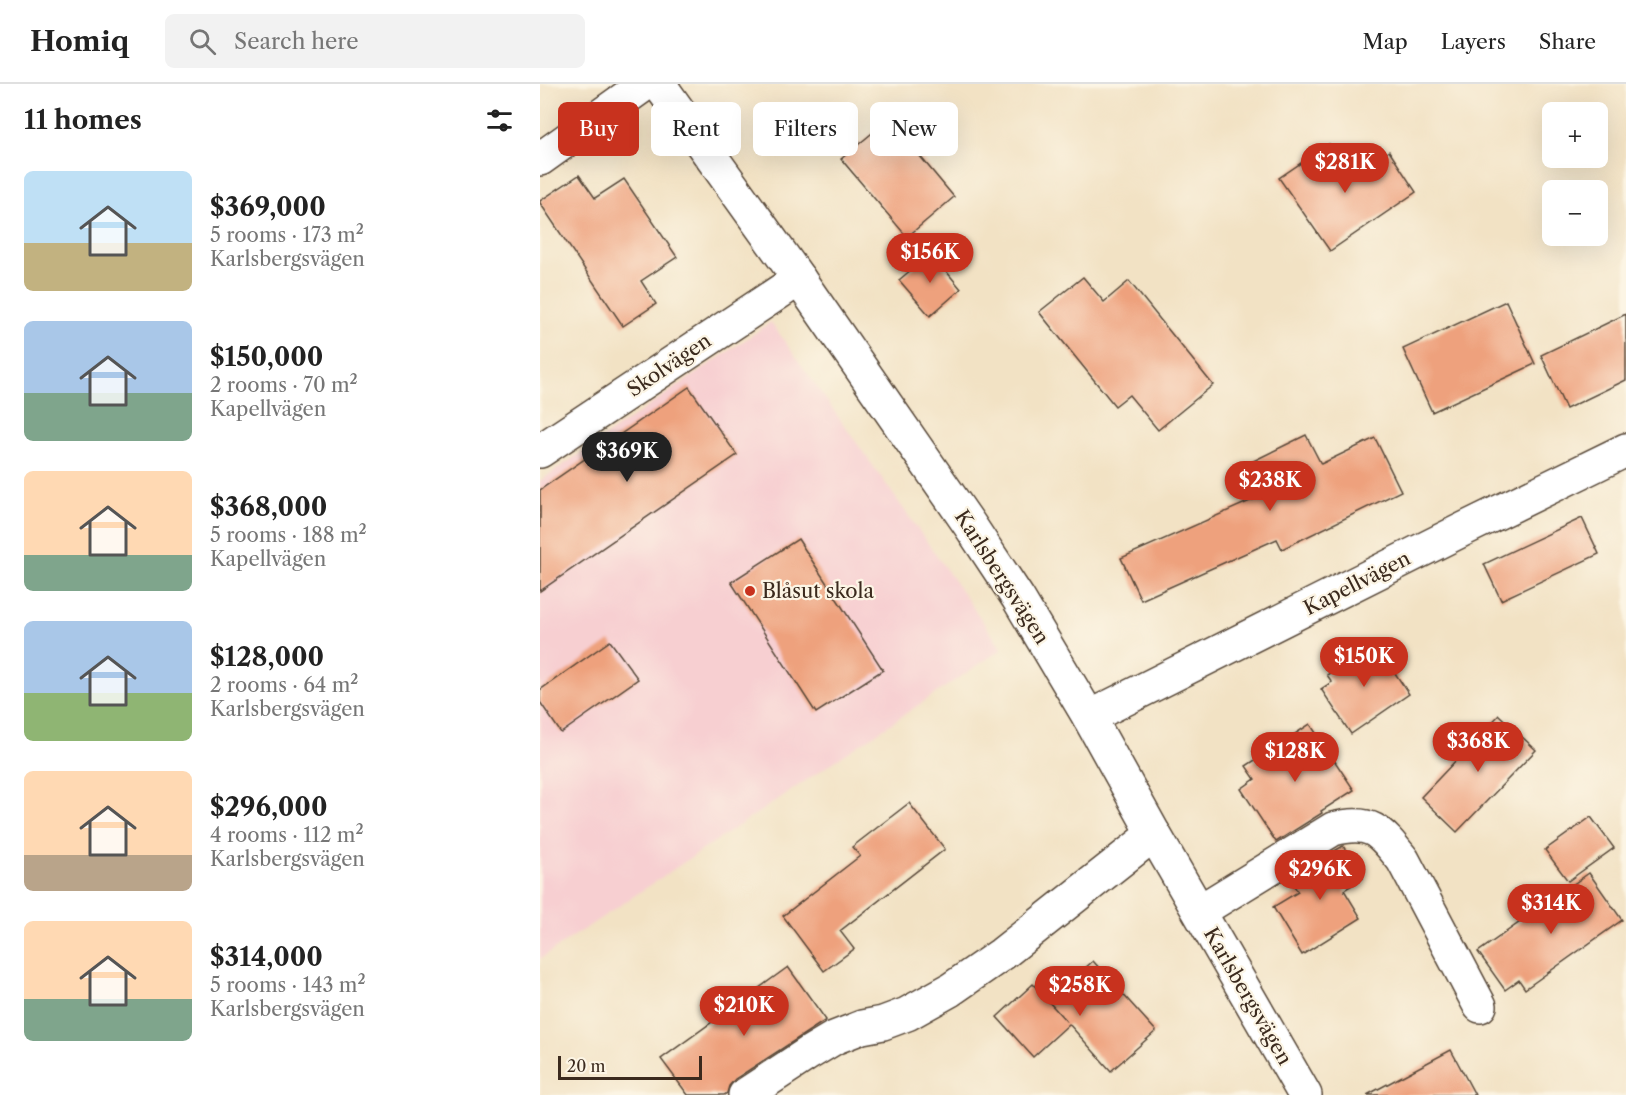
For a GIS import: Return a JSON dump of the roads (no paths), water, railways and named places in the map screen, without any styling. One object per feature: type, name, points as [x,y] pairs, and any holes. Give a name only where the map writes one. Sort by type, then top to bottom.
[{"type":"street","points":[[540,159],[645,84]]},
{"type":"street","name":"Karlsbergsvägen","points":[[659,84],[799,279],[1012,589],[1089,717],[1305,1095]]},
{"type":"street","name":"Skolvägen","points":[[540,452],[799,279]]},
{"type":"street","name":"Kapellvägen","points":[[1089,717],[1626,450]]},
{"type":"street","points":[[1200,911],[1333,829],[1360,825],[1377,831],[1403,860],[1480,1006]]},
{"type":"street","points":[[745,1095],[834,1038],[906,1014],[950,990],[1002,954],[1154,834]]},
{"type":"place","name":"Blåsut skola","points":[[750,591]]}]
